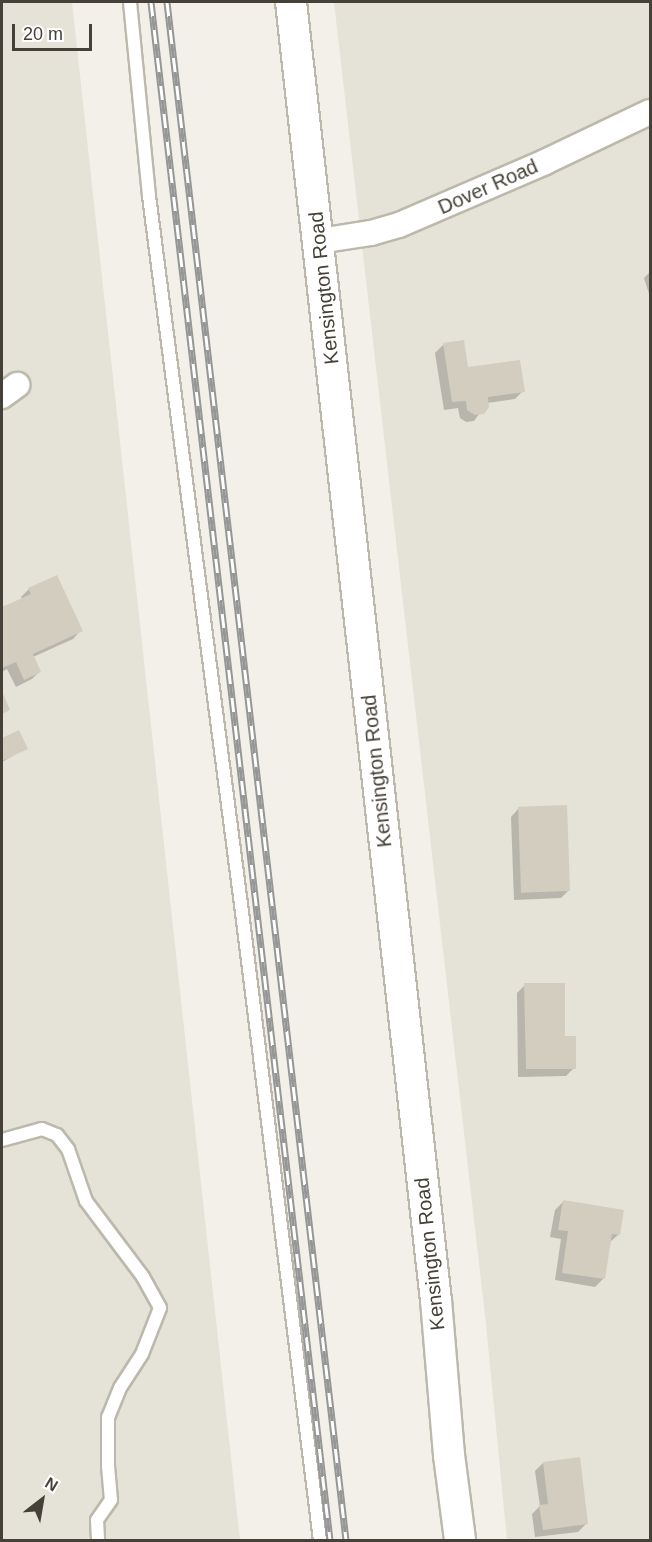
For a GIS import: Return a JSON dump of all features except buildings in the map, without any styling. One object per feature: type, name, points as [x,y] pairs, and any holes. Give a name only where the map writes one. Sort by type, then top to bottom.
[{"type":"street","name":"Kensington Road","points":[[291,2],[436,1300],[449,1455],[460,1540]]},
{"type":"street","name":"Dover Road","points":[[319,241],[371,233],[399,225],[545,162],[651,112]]},
{"type":"lane","points":[[130,2],[149,196],[240,892],[320,1540]]},
{"type":"lane","points":[[2,1140],[42,1129],[57,1135],[68,1149],[86,1201],[143,1277],[160,1308],[142,1354],[120,1388],[108,1417],[108,1467],[111,1500],[97,1520],[98,1540]]},
{"type":"shaded area","points":[[2,2],[72,2],[240,1540],[2,1540]]},
{"type":"shaded area","points":[[334,2],[650,2],[650,1540],[507,1540],[486,1324]]},
{"type":"railway","points":[[151,2],[330,1540]]},
{"type":"railway","points":[[167,2],[346,1540]]}]
